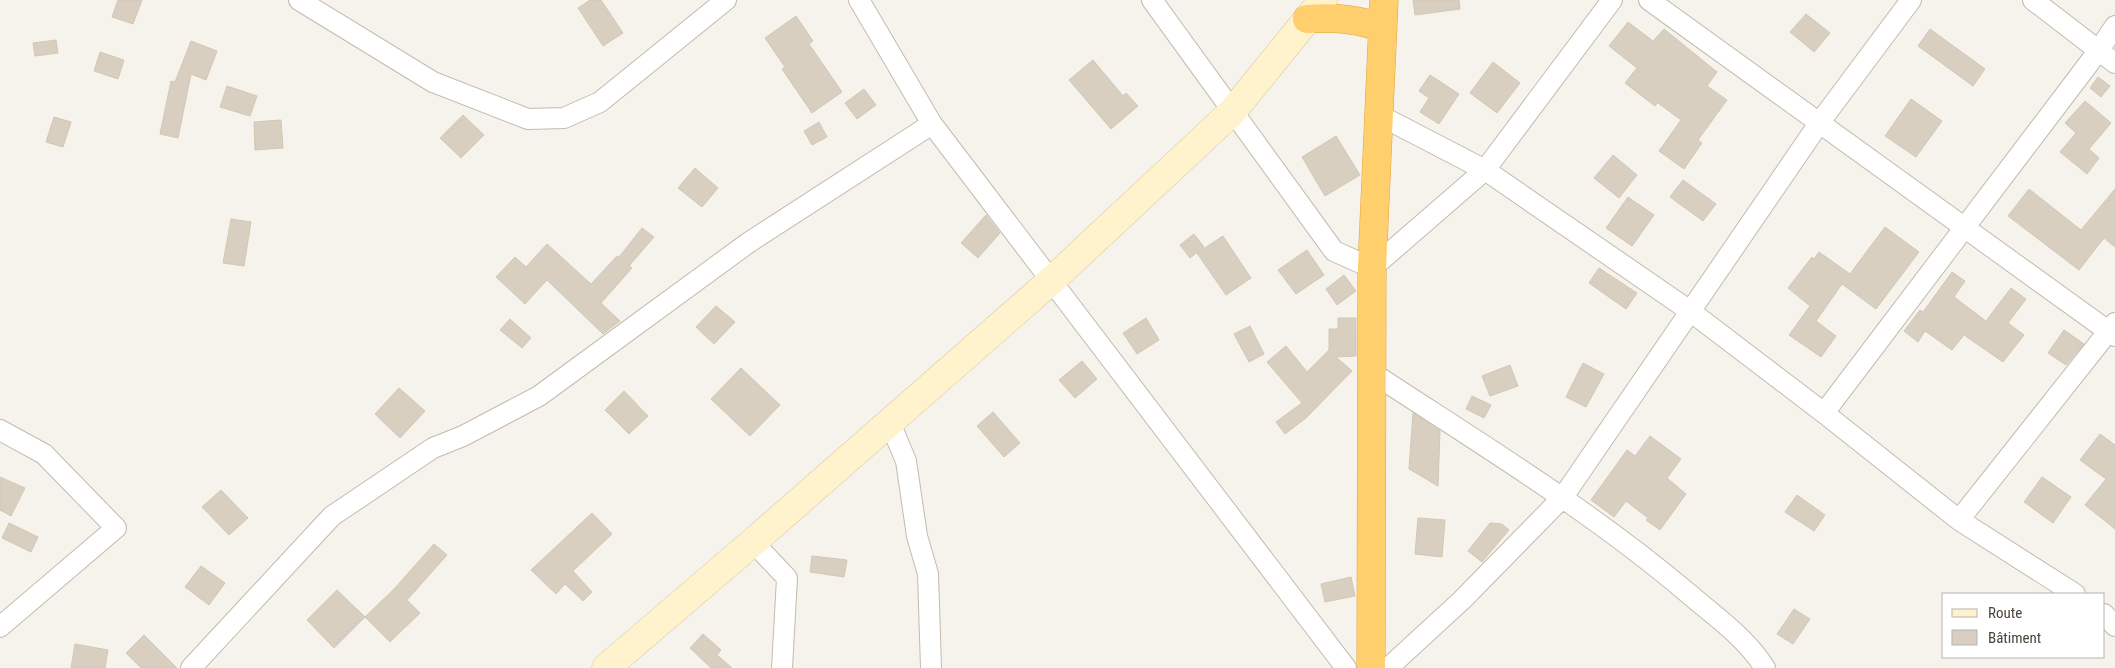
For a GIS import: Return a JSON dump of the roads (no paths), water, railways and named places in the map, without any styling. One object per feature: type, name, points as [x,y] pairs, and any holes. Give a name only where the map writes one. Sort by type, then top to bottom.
[{"type":"highway","points":[[1371,668],[1372,268],[1384,0]]},
{"type":"highway","points":[[1315,10],[1359,20],[1383,28]]},
{"type":"main road","points":[[606,668],[890,423],[1052,280],[1232,112],[1315,10]]},
{"type":"street","points":[[298,0],[433,82],[528,119],[564,118],[600,102],[726,0]]},
{"type":"street","points":[[859,0],[932,124],[1346,668]]},
{"type":"street","points":[[1157,2],[1232,112],[1334,252],[1372,268],[1485,170],[1612,0]]},
{"type":"street","points":[[1649,0],[2113,330],[1959,520]]},
{"type":"street","points":[[1388,668],[1462,600],[1564,498],[1820,122],[1912,0]]},
{"type":"street","points":[[2034,0],[2115,63]]},
{"type":"street","points":[[1824,413],[1966,227],[2115,26]]},
{"type":"street","points":[[1379,114],[1485,170],[1690,311],[1824,413],[1959,520],[2072,593]]},
{"type":"street","points":[[191,668],[332,516],[433,448],[463,436],[539,396],[748,243],[932,124]]},
{"type":"street","points":[[1371,372],[1564,498],[1673,580],[1752,647],[1765,668]]},
{"type":"street","points":[[890,423],[906,461],[917,536],[928,574],[931,668]]},
{"type":"street","points":[[0,430],[44,454],[116,528],[0,626]]},
{"type":"street","points":[[753,542],[787,578],[782,668]]},
{"type":"street","points":[[2105,615],[2115,626]]}]
